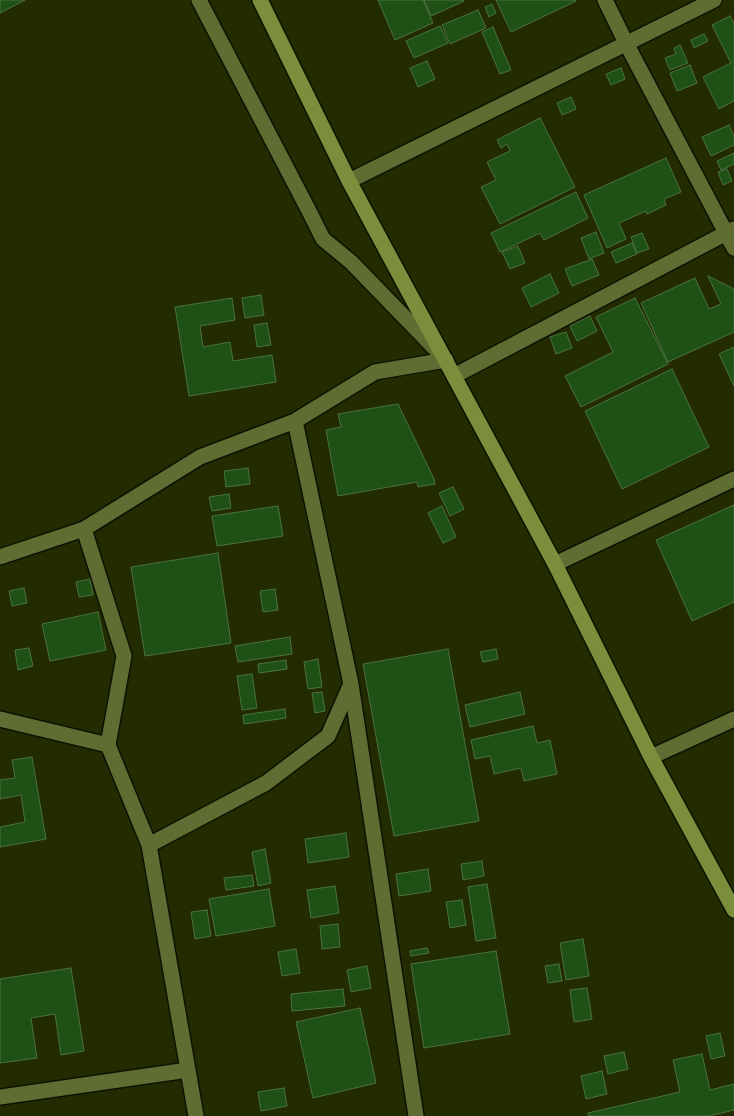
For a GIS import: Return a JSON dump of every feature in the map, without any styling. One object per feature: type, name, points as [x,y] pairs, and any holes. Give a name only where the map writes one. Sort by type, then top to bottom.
[{"type":"main road","points":[[262,0],[349,181],[555,564],[651,757],[734,910]]},
{"type":"street","points":[[199,0],[323,239],[351,262],[446,360]]},
{"type":"street","points":[[605,0],[626,43],[730,231],[734,248]]},
{"type":"street","points":[[349,181],[714,0]]},
{"type":"street","points":[[454,376],[730,231]]},
{"type":"street","points":[[0,557],[84,529],[200,457],[295,421],[375,372],[446,360]]},
{"type":"street","points":[[295,421],[351,684],[416,1116]]},
{"type":"street","points":[[555,564],[734,479]]},
{"type":"street","points":[[84,529],[124,656],[108,745],[149,845],[196,1116]]},
{"type":"street","points":[[149,845],[266,783],[328,736],[351,684]]},
{"type":"street","points":[[0,719],[108,745]]},
{"type":"street","points":[[651,757],[734,719]]},
{"type":"street","points":[[0,1096],[188,1070]]},
{"type":"building","points":[[0,0],[25,0],[0,13]]},
{"type":"building","points":[[378,0],[423,0],[433,23],[395,40]]},
{"type":"building","points":[[424,0],[463,0],[464,1],[431,16]]},
{"type":"building","points":[[496,0],[575,0],[576,1],[511,32]]},
{"type":"building","points":[[492,4],[496,13],[489,17],[485,7]]},
{"type":"building","points":[[478,10],[486,28],[450,44],[442,25]]},
{"type":"building","points":[[730,16],[734,23],[734,101],[719,109],[703,77],[731,63],[712,25]]},
{"type":"building","points":[[440,26],[448,43],[414,58],[406,41]]},
{"type":"building","points":[[493,27],[511,70],[500,74],[482,32]]},
{"type":"building","points":[[704,34],[708,41],[694,48],[691,40]]},
{"type":"building","points":[[680,45],[688,63],[670,70],[665,58],[676,54],[674,48]]},
{"type":"building","points":[[427,61],[435,79],[418,87],[410,68]]},
{"type":"building","points":[[690,65],[697,83],[677,91],[670,73]]},
{"type":"building","points":[[621,68],[625,79],[611,85],[606,74]]},
{"type":"building","points":[[571,97],[576,109],[562,115],[557,103]]},
{"type":"building","points":[[540,118],[575,187],[500,224],[481,187],[496,180],[487,162],[510,151],[507,144],[501,148],[497,140]]},
{"type":"building","points":[[729,125],[734,136],[734,145],[711,156],[702,137]]},
{"type":"building","points":[[734,153],[734,164],[721,170],[717,161]]},
{"type":"building","points":[[666,158],[681,192],[664,199],[666,205],[647,214],[646,211],[619,223],[626,239],[607,248],[584,195]]},
{"type":"building","points":[[727,169],[732,181],[723,185],[718,172]]},
{"type":"building","points":[[576,192],[588,218],[544,240],[540,233],[500,252],[491,233]]},
{"type":"building","points":[[596,232],[604,253],[589,259],[581,238]]},
{"type":"building","points":[[642,233],[649,249],[637,253],[631,237]]},
{"type":"building","points":[[632,243],[637,254],[616,263],[611,252]]},
{"type":"building","points":[[518,246],[525,263],[510,269],[502,252]]},
{"type":"building","points":[[592,259],[599,275],[572,286],[565,269]]},
{"type":"building","points":[[550,274],[559,293],[531,307],[522,288]]},
{"type":"building","points":[[708,276],[734,289],[734,332],[668,362],[641,303],[695,278],[709,309],[721,304]]},
{"type":"building","points":[[261,295],[264,315],[245,318],[242,298]]},
{"type":"building","points":[[232,298],[235,320],[200,326],[203,347],[230,342],[233,361],[272,355],[276,382],[189,396],[175,307]]},
{"type":"building","points":[[635,298],[668,364],[581,407],[565,376],[613,352],[596,317]]},
{"type":"building","points":[[590,316],[597,331],[577,341],[570,326]]},
{"type":"building","points":[[267,323],[271,345],[257,347],[254,325]]},
{"type":"building","points":[[566,332],[572,348],[556,354],[550,337]]},
{"type":"building","points":[[734,347],[734,386],[719,354]]},
{"type":"building","points":[[672,369],[709,447],[622,489],[585,411]]},
{"type":"building","points":[[398,404],[435,484],[418,487],[417,482],[338,496],[326,430],[341,427],[338,414]]},
{"type":"building","points":[[248,468],[250,484],[226,487],[224,471]]},
{"type":"building","points":[[453,487],[464,509],[450,516],[439,493]]},
{"type":"building","points":[[229,494],[231,508],[212,511],[209,497]]},
{"type":"building","points":[[734,505],[734,602],[692,621],[656,540]]},
{"type":"building","points":[[278,506],[283,536],[217,546],[212,516]]},
{"type":"building","points":[[442,506],[456,537],[443,543],[428,513]]},
{"type":"building","points":[[218,553],[231,643],[145,656],[131,567]]},
{"type":"building","points":[[90,579],[93,595],[79,597],[76,582]]},
{"type":"building","points":[[24,588],[27,603],[12,606],[9,591]]},
{"type":"building","points":[[275,589],[278,610],[263,612],[260,591]]},
{"type":"building","points":[[98,612],[106,650],[50,661],[42,624]]},
{"type":"building","points":[[290,637],[292,654],[238,662],[235,646]]},
{"type":"building","points":[[29,648],[33,666],[18,670],[15,650]]},
{"type":"building","points":[[448,649],[479,821],[394,836],[363,664]]},
{"type":"building","points":[[496,649],[498,659],[483,662],[480,652]]},
{"type":"building","points":[[318,659],[322,687],[308,689],[304,662]]},
{"type":"building","points":[[286,660],[287,669],[259,673],[258,664]]},
{"type":"building","points":[[252,674],[257,708],[242,710],[237,676]]},
{"type":"building","points":[[322,692],[325,711],[315,713],[312,693]]},
{"type":"building","points":[[520,692],[525,714],[470,727],[465,705]]},
{"type":"building","points":[[285,709],[286,718],[244,724],[243,715]]},
{"type":"building","points":[[533,726],[537,743],[550,740],[557,774],[524,781],[521,768],[494,774],[490,756],[475,759],[471,740]]},
{"type":"building","points":[[32,757],[46,839],[0,847],[0,827],[25,822],[21,795],[0,799],[0,780],[15,778],[12,760]]},
{"type":"building","points":[[346,833],[349,857],[308,863],[305,839]]},
{"type":"building","points":[[265,849],[271,883],[258,886],[252,852]]},
{"type":"building","points":[[482,861],[484,876],[463,880],[461,864]]},
{"type":"building","points":[[428,869],[431,891],[399,896],[396,874]]},
{"type":"building","points":[[252,875],[254,886],[226,890],[224,878]]},
{"type":"building","points":[[487,884],[496,938],[476,941],[468,887]]},
{"type":"building","points":[[335,886],[339,913],[311,918],[307,890]]},
{"type":"building","points":[[269,889],[275,926],[216,936],[209,899]]},
{"type":"building","points":[[462,900],[466,925],[450,928],[446,902]]},
{"type":"building","points":[[207,910],[211,936],[195,939],[191,912]]},
{"type":"building","points":[[338,924],[340,947],[322,949],[320,926]]},
{"type":"building","points":[[583,939],[589,976],[566,980],[560,943]]},
{"type":"building","points":[[427,948],[429,953],[411,956],[410,951]]},
{"type":"building","points":[[296,949],[300,973],[282,976],[278,952]]},
{"type":"building","points":[[496,951],[510,1034],[424,1048],[411,964]]},
{"type":"building","points":[[559,964],[562,981],[548,983],[545,966]]},
{"type":"building","points":[[367,966],[371,988],[351,992],[347,970]]},
{"type":"building","points":[[71,968],[84,1051],[61,1055],[55,1014],[31,1018],[37,1058],[0,1063],[0,979]]},
{"type":"building","points":[[587,988],[592,1019],[574,1022],[570,990]]},
{"type":"building","points":[[343,989],[345,1006],[292,1011],[291,994]]},
{"type":"building","points":[[360,1008],[376,1083],[313,1098],[296,1022]]},
{"type":"building","points":[[720,1033],[725,1056],[711,1059],[706,1036]]},
{"type":"building","points":[[624,1052],[628,1069],[608,1074],[604,1056]]},
{"type":"building","points":[[702,1054],[710,1090],[734,1084],[734,1110],[709,1116],[589,1116],[588,1113],[680,1092],[673,1060]]},
{"type":"building","points":[[602,1071],[607,1094],[586,1099],[581,1076]]},
{"type":"building","points":[[284,1088],[287,1106],[261,1111],[258,1092]]}]
